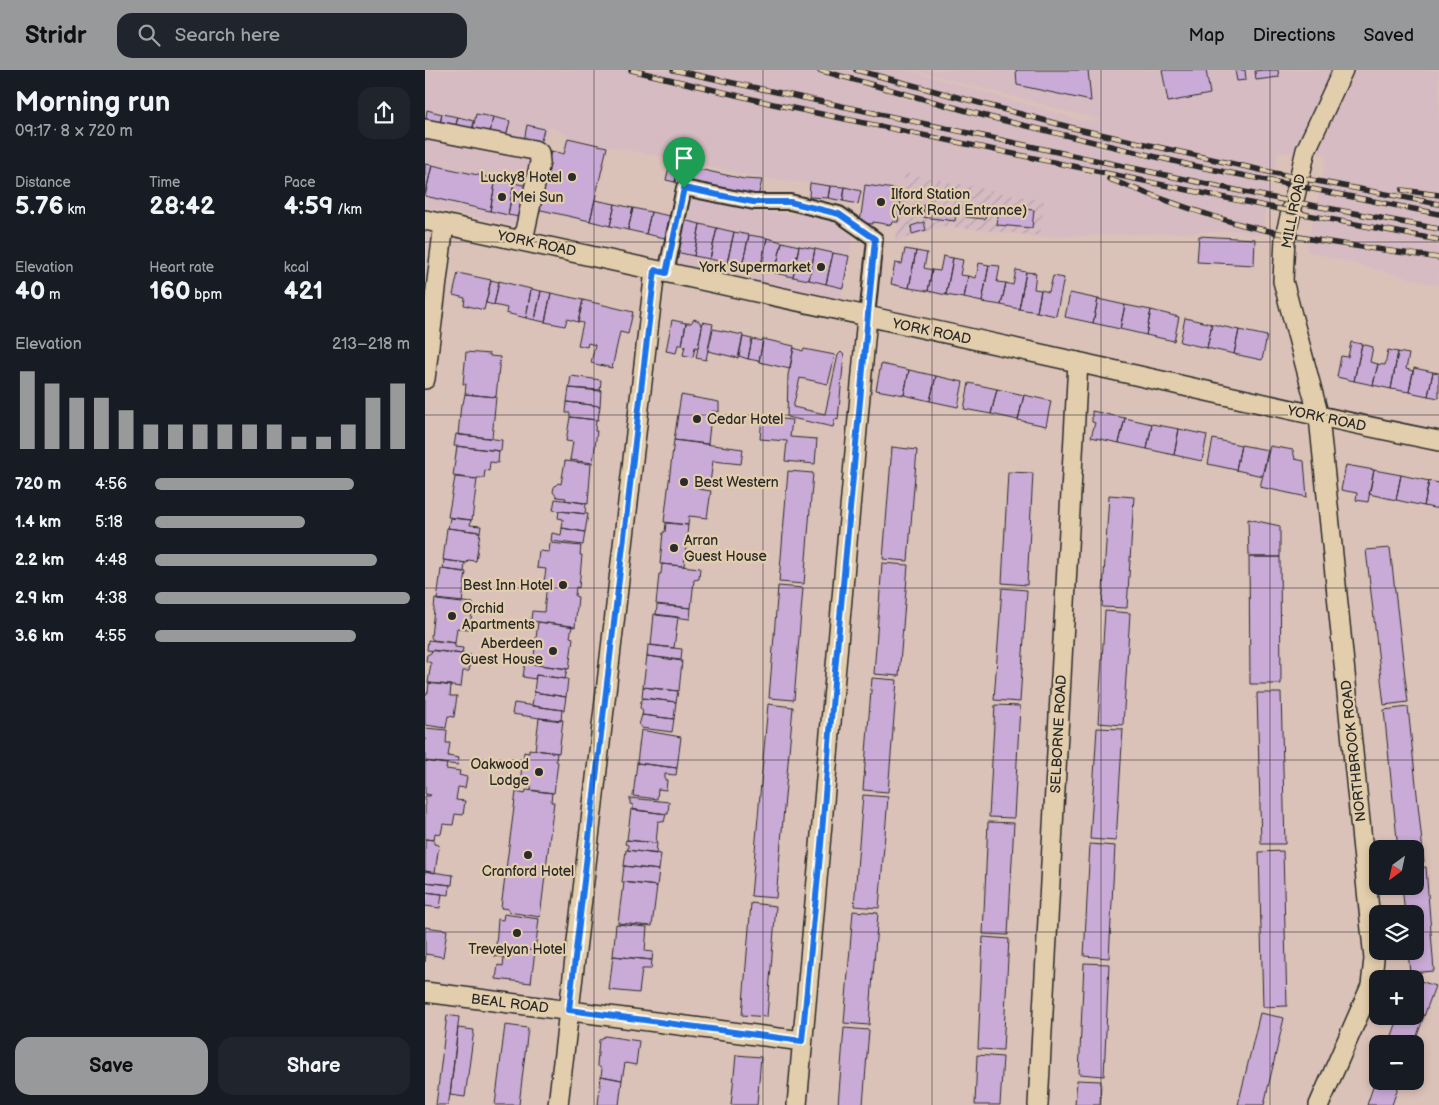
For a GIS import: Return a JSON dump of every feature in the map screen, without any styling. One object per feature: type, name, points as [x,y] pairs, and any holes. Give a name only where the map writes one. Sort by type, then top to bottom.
[{"type":"street","name":"MILL ROAD","points":[[1319,417],[1283,282],[1285,238],[1309,140],[1343,70]]},
{"type":"street","points":[[425,129],[534,150],[539,153],[541,162],[523,240]]},
{"type":"street","points":[[558,1105],[661,272],[684,188],[753,202],[790,202],[839,214],[875,239],[797,1105]]},
{"type":"street","name":"YORK ROAD","points":[[425,220],[1078,362],[1319,417],[1439,441]]},
{"type":"street","points":[[425,379],[444,224]]},
{"type":"street","name":"SELBORNE ROAD","points":[[1038,1105],[1078,362]]},
{"type":"street","name":"NORTHBROOK ROAD","points":[[1319,417],[1374,959],[1371,986],[1319,1105]]},
{"type":"street","name":"BEAL ROAD","points":[[425,992],[802,1041]]},
{"type":"shaded area","points":[[425,70],[908,70],[1081,120],[1103,121],[914,70],[1439,70],[1439,286],[1306,251],[1327,154],[1278,153],[1260,236],[1242,231],[1042,237],[943,226],[922,232],[898,222],[902,190],[865,185],[861,191],[845,187],[762,178],[575,139],[549,126],[523,227],[425,206]]},
{"type":"shaded area","points":[[905,173],[1044,201],[1040,236],[943,226],[895,242]]},
{"type":"shaded area","points":[[689,197],[757,212],[824,216],[853,236],[841,299],[672,262]]},
{"type":"building","points":[[1016,70],[1088,70],[1091,101],[1017,85]]},
{"type":"building","points":[[1162,70],[1206,70],[1210,94],[1168,102]]},
{"type":"building","points":[[1235,70],[1245,70],[1246,80],[1237,81]]},
{"type":"building","points":[[1278,70],[1279,77],[1256,80],[1255,71]]},
{"type":"building","points":[[427,110],[442,114],[439,129],[425,126]]},
{"type":"building","points":[[442,114],[458,117],[454,132],[439,129]]},
{"type":"building","points":[[476,114],[493,117],[490,133],[473,129]]},
{"type":"building","points":[[458,117],[474,121],[471,136],[454,132]]},
{"type":"building","points":[[493,117],[510,121],[506,137],[490,133]]},
{"type":"building","points":[[527,125],[544,129],[540,145],[524,141]]},
{"type":"building","name":"Lucky8 Hotel","points":[[568,138],[607,147],[590,221],[537,209],[551,151],[564,154]]},
{"type":"building","points":[[670,163],[678,165],[675,182],[666,180]]},
{"type":"building","points":[[425,164],[432,165],[425,195]]},
{"type":"building","points":[[432,165],[496,179],[490,211],[425,196]]},
{"type":"building","points":[[678,165],[694,168],[690,186],[675,183]]},
{"type":"building","points":[[694,168],[744,179],[762,180],[758,197],[690,186]]},
{"type":"building","name":"Mei Sun","points":[[496,179],[514,183],[508,215],[490,211]]},
{"type":"building","points":[[514,183],[532,187],[525,218],[508,215]]},
{"type":"building","points":[[810,183],[830,186],[828,198],[809,197]]},
{"type":"building","name":"Ilford Station (York Road Entrance)","points":[[865,185],[902,190],[898,222],[892,222],[891,225],[873,222],[873,224],[860,223]]},
{"type":"building","points":[[830,186],[845,187],[843,201],[828,198]]},
{"type":"building","points":[[845,187],[861,191],[858,204],[843,201]]},
{"type":"building","points":[[595,200],[615,204],[610,226],[590,221]]},
{"type":"building","points":[[615,204],[633,208],[628,230],[610,226]]},
{"type":"building","points":[[924,204],[957,208],[955,221],[923,217]]},
{"type":"building","points":[[999,207],[1034,210],[1032,228],[997,225]]},
{"type":"building","points":[[633,208],[651,212],[646,234],[628,230]]},
{"type":"building","points":[[967,209],[986,212],[985,219],[966,217]]},
{"type":"building","points":[[651,212],[670,216],[665,238],[646,234]]},
{"type":"building","points":[[683,220],[700,224],[694,256],[676,252]]},
{"type":"building","points":[[924,222],[926,230],[912,234],[911,226]]},
{"type":"building","points":[[700,224],[717,228],[710,259],[694,256]]},
{"type":"building","points":[[717,228],[734,232],[727,263],[710,259]]},
{"type":"building","points":[[734,232],[749,235],[742,266],[727,263]]},
{"type":"building","points":[[749,235],[767,238],[760,270],[742,266]]},
{"type":"building","points":[[1199,236],[1255,239],[1254,265],[1197,262]]},
{"type":"building","points":[[767,238],[782,242],[775,273],[760,270]]},
{"type":"building","points":[[782,242],[799,246],[793,277],[775,273]]},
{"type":"building","points":[[799,246],[815,249],[809,280],[793,277]]},
{"type":"building","name":"York Supermarket","points":[[815,249],[833,253],[826,284],[809,280]]},
{"type":"building","points":[[905,249],[916,251],[909,288],[891,284],[895,263],[902,264]]},
{"type":"building","points":[[916,251],[927,253],[924,268],[932,270],[928,291],[909,288]]},
{"type":"building","points":[[833,253],[849,256],[843,288],[826,284]]},
{"type":"building","points":[[943,256],[953,258],[946,295],[928,291],[932,270],[940,271]]},
{"type":"building","points":[[953,258],[963,260],[960,275],[968,276],[964,298],[946,295]]},
{"type":"building","points":[[979,263],[989,265],[982,302],[964,298],[968,276],[976,278]]},
{"type":"building","points":[[989,265],[1000,266],[997,282],[1006,283],[1001,305],[982,302]]},
{"type":"building","points":[[1016,270],[1026,272],[1019,309],[1001,305],[1006,283],[1013,285]]},
{"type":"building","points":[[1026,272],[1036,273],[1034,289],[1041,290],[1037,312],[1019,309]]},
{"type":"building","points":[[458,273],[491,280],[484,310],[464,305],[465,298],[453,295]]},
{"type":"building","points":[[1053,276],[1064,278],[1056,316],[1037,312],[1041,290],[1049,292]]},
{"type":"building","points":[[491,280],[499,282],[494,305],[486,303]]},
{"type":"building","points":[[499,281],[531,289],[526,318],[506,313],[507,308],[494,305]]},
{"type":"building","points":[[531,289],[541,291],[535,320],[526,318]]},
{"type":"building","points":[[541,291],[551,293],[545,322],[535,320]]},
{"type":"building","points":[[551,293],[583,300],[578,322],[567,319],[565,326],[545,322]]},
{"type":"building","points":[[1070,293],[1098,299],[1093,323],[1065,317]]},
{"type":"building","points":[[1098,299],[1125,305],[1120,329],[1093,323]]},
{"type":"building","points":[[583,300],[633,312],[628,334],[620,332],[612,368],[591,363],[595,345],[588,343],[587,347],[578,345],[583,323],[578,322]]},
{"type":"building","points":[[1125,305],[1151,310],[1146,335],[1120,329]]},
{"type":"building","points":[[1151,310],[1179,317],[1174,341],[1146,335]]},
{"type":"building","points":[[1185,318],[1212,324],[1207,348],[1180,342]]},
{"type":"building","points":[[694,319],[699,321],[702,327],[698,348],[695,347],[693,357],[683,355],[685,346],[682,345],[686,323],[691,323]]},
{"type":"building","points":[[672,320],[686,323],[682,345],[678,345],[676,353],[666,351]]},
{"type":"building","points":[[703,322],[713,324],[706,360],[696,358]]},
{"type":"building","points":[[1212,324],[1239,330],[1234,354],[1207,348]]},
{"type":"building","points":[[713,329],[743,335],[738,358],[708,351]]},
{"type":"building","points":[[1239,330],[1267,336],[1262,360],[1234,354]]},
{"type":"building","points":[[743,337],[752,339],[748,359],[739,356]]},
{"type":"building","points":[[752,339],[763,341],[759,361],[748,359]]},
{"type":"building","points":[[763,339],[794,346],[790,369],[759,362]]},
{"type":"building","points":[[1351,342],[1362,344],[1354,381],[1337,377],[1341,356],[1348,357]]},
{"type":"building","points":[[1362,344],[1373,347],[1370,362],[1378,364],[1373,385],[1354,381]]},
{"type":"building","points":[[794,348],[835,355],[828,384],[800,378],[793,407],[825,414],[838,355],[841,352],[844,355],[838,420],[835,419],[833,427],[787,417],[788,375]]},
{"type":"building","points":[[1388,350],[1398,352],[1391,389],[1373,385],[1378,364],[1385,365]]},
{"type":"building","points":[[466,352],[490,354],[490,356],[500,357],[496,397],[465,394],[466,384],[463,384]]},
{"type":"building","points":[[1398,352],[1409,354],[1406,369],[1413,371],[1409,392],[1391,389]]},
{"type":"building","points":[[881,364],[909,370],[904,395],[876,390]]},
{"type":"building","points":[[1414,368],[1433,372],[1428,396],[1409,392]]},
{"type":"building","points":[[909,370],[936,376],[930,401],[904,395]]},
{"type":"building","points":[[1433,372],[1439,373],[1439,398],[1428,396]]},
{"type":"building","points":[[571,376],[601,380],[600,391],[569,388]]},
{"type":"building","points":[[936,376],[963,382],[958,407],[930,401]]},
{"type":"building","points":[[969,383],[997,389],[991,414],[964,409]]},
{"type":"building","points":[[569,388],[601,390],[600,406],[567,402]]},
{"type":"building","points":[[997,389],[1024,395],[1018,420],[991,414]]},
{"type":"building","points":[[465,394],[496,397],[492,438],[458,435],[461,404],[463,404]]},
{"type":"building","name":"Cedar Hotel","points":[[681,395],[719,402],[719,412],[712,411],[712,415],[716,416],[717,421],[715,424],[710,425],[708,444],[674,440]]},
{"type":"building","points":[[1024,395],[1051,401],[1046,426],[1018,420]]},
{"type":"building","points":[[567,402],[600,406],[598,420],[570,417],[570,413],[566,413]]},
{"type":"building","points":[[1092,411],[1125,418],[1119,443],[1091,437],[1095,423],[1092,422]]},
{"type":"building","points":[[570,417],[596,420],[595,431],[597,431],[593,463],[570,460],[573,442],[566,441]]},
{"type":"building","points":[[762,417],[792,420],[790,437],[817,439],[815,464],[785,461],[787,441],[760,439]]},
{"type":"building","points":[[1125,418],[1152,424],[1147,449],[1119,443]]},
{"type":"building","points":[[1152,424],[1179,429],[1174,455],[1147,449]]},
{"type":"building","points":[[1179,429],[1207,435],[1202,461],[1174,455]]},
{"type":"building","points":[[456,434],[502,440],[501,451],[454,446]]},
{"type":"building","points":[[1213,439],[1241,445],[1236,470],[1208,464]]},
{"type":"building","name":"Best Western","points":[[674,440],[743,449],[741,464],[713,461],[710,483],[700,482],[698,489],[711,491],[707,518],[689,516],[688,525],[664,522]]},
{"type":"building","points":[[1241,445],[1268,450],[1262,476],[1236,470]]},
{"type":"building","points":[[457,446],[499,451],[498,463],[490,462],[489,471],[485,470],[484,478],[453,476]]},
{"type":"building","points":[[1270,446],[1293,450],[1295,459],[1304,461],[1307,497],[1260,487]]},
{"type":"building","points":[[892,447],[917,450],[908,561],[883,559]]},
{"type":"building","points":[[565,461],[591,464],[588,504],[565,500],[566,498],[557,497],[553,492],[554,487],[558,483],[561,484]]},
{"type":"building","points":[[1346,465],[1374,470],[1368,502],[1356,500],[1357,493],[1341,490]]},
{"type":"building","points":[[1374,470],[1401,475],[1396,500],[1369,494]]},
{"type":"building","points":[[788,471],[813,473],[804,584],[779,582]]},
{"type":"building","points":[[1008,472],[1033,473],[1027,585],[1002,583]]},
{"type":"building","points":[[1401,475],[1429,481],[1424,506],[1396,500]]},
{"type":"building","points":[[455,477],[477,479],[472,520],[448,517]]},
{"type":"building","points":[[1429,481],[1439,483],[1439,509],[1424,506]]},
{"type":"building","points":[[1109,495],[1134,497],[1127,608],[1102,607]]},
{"type":"building","points":[[555,499],[586,503],[585,514],[553,510]]},
{"type":"building","points":[[559,511],[588,514],[585,532],[562,528],[563,519],[558,518]]},
{"type":"building","points":[[450,518],[471,520],[470,525],[481,526],[480,532],[448,528]]},
{"type":"building","points":[[1248,519],[1280,526],[1280,557],[1249,557]]},
{"type":"building","name":"Arran Guest House","points":[[666,523],[688,525],[684,566],[660,564],[663,532],[665,532]]},
{"type":"building","points":[[447,528],[480,532],[476,561],[468,560],[467,563],[443,560]]},
{"type":"building","points":[[562,528],[585,532],[583,545],[551,541],[552,533],[561,535]]},
{"type":"building","name":"Best Inn Hotel","points":[[550,543],[581,546],[579,588],[576,587],[575,596],[578,597],[575,627],[531,621],[532,611],[544,612],[547,582],[544,582],[546,569],[537,568],[539,551],[549,552]]},
{"type":"building","points":[[1390,548],[1408,702],[1384,705],[1366,550]]},
{"type":"building","points":[[1249,557],[1280,557],[1281,684],[1250,684]]},
{"type":"building","points":[[444,560],[465,563],[464,572],[443,569]]},
{"type":"building","points":[[882,563],[908,565],[899,676],[874,674]]},
{"type":"building","points":[[662,564],[700,568],[699,579],[694,580],[691,608],[656,604]]},
{"type":"building","points":[[441,569],[466,572],[462,603],[437,600]]},
{"type":"building","points":[[778,586],[803,588],[794,700],[769,698]]},
{"type":"building","points":[[1002,588],[1027,590],[1020,702],[994,700]]},
{"type":"building","name":"Orchid Apartments","points":[[435,599],[473,603],[470,629],[457,628],[455,643],[433,640],[431,637]]},
{"type":"building","points":[[657,605],[691,608],[690,619],[656,615]]},
{"type":"building","points":[[1105,611],[1130,613],[1123,725],[1098,723]]},
{"type":"building","points":[[654,614],[678,617],[674,648],[651,645]]},
{"type":"building","name":"Aberdeen Guest House","points":[[538,622],[572,626],[570,637],[573,638],[569,669],[533,664]]},
{"type":"building","points":[[428,640],[455,643],[455,647],[463,648],[462,654],[427,650]]},
{"type":"building","points":[[648,645],[682,649],[681,660],[647,656]]},
{"type":"building","points":[[432,650],[471,655],[469,671],[463,671],[461,687],[428,683],[431,663],[426,661],[427,655]]},
{"type":"building","points":[[647,656],[682,661],[679,691],[643,687]]},
{"type":"building","points":[[525,663],[567,669],[565,679],[536,675],[535,679],[523,677]]},
{"type":"building","points":[[536,675],[568,679],[566,697],[534,692]]},
{"type":"building","points":[[872,678],[897,680],[888,792],[863,790]]},
{"type":"building","points":[[429,683],[451,685],[450,696],[457,696],[454,717],[448,716],[446,728],[425,725],[425,696],[428,692]]},
{"type":"building","points":[[643,687],[678,691],[676,702],[642,698]]},
{"type":"building","points":[[534,692],[566,697],[564,710],[532,706]]},
{"type":"building","points":[[1257,693],[1281,693],[1285,844],[1261,844]]},
{"type":"building","points":[[644,698],[676,702],[674,719],[642,715],[643,710],[640,708],[641,701]]},
{"type":"building","points":[[514,703],[562,710],[561,721],[512,714]]},
{"type":"building","points":[[768,704],[793,707],[776,898],[751,896]]},
{"type":"building","points":[[995,705],[1020,706],[1014,818],[989,817]]},
{"type":"building","points":[[1408,707],[1422,840],[1397,840],[1384,710]]},
{"type":"building","points":[[642,715],[674,719],[672,732],[641,728],[639,725]]},
{"type":"building","points":[[539,718],[563,720],[559,753],[535,750]]},
{"type":"building","points":[[425,728],[447,730],[446,743],[450,743],[448,756],[459,758],[458,765],[425,761]]},
{"type":"building","points":[[1097,728],[1123,729],[1116,841],[1090,839]]},
{"type":"building","points":[[641,730],[681,737],[677,768],[637,763]]},
{"type":"building","name":"Oakwood Lodge","points":[[529,749],[557,753],[556,761],[558,762],[554,793],[531,790],[531,784],[520,782],[524,752],[529,753]]},
{"type":"building","points":[[425,761],[447,764],[446,769],[460,771],[459,775],[467,777],[465,788],[458,787],[456,800],[465,801],[463,815],[455,814],[453,825],[443,824],[441,834],[435,833],[434,840],[425,839],[425,796],[431,795],[425,794]]},
{"type":"building","points":[[637,763],[677,768],[676,775],[665,774],[665,780],[667,780],[666,790],[658,789],[657,799],[633,796]]},
{"type":"building","name":"Cranford Hotel","points":[[526,790],[552,793],[551,802],[554,802],[540,917],[508,912],[509,909],[501,908],[516,792],[525,794]]},
{"type":"building","points":[[863,795],[888,797],[879,908],[854,906]]},
{"type":"building","points":[[630,798],[669,802],[668,814],[633,810]]},
{"type":"building","points":[[631,809],[666,814],[664,822],[658,821],[656,843],[627,840]]},
{"type":"building","points":[[988,822],[1014,823],[1008,935],[983,934]]},
{"type":"building","points":[[425,839],[434,840],[434,844],[439,845],[435,873],[425,871]]},
{"type":"building","points":[[626,840],[657,843],[656,854],[628,850],[628,845],[625,844]]},
{"type":"building","points":[[1090,844],[1115,846],[1109,958],[1084,956]]},
{"type":"building","points":[[626,850],[661,854],[659,870],[624,866]]},
{"type":"building","points":[[1283,851],[1287,1006],[1263,1007],[1259,852]]},
{"type":"building","points":[[624,866],[659,870],[657,886],[622,882]]},
{"type":"building","points":[[1424,867],[1426,867],[1434,971],[1424,972],[1424,970],[1410,970],[1409,960],[1424,960],[1424,905],[1404,905],[1403,895],[1424,895]]},
{"type":"building","points":[[425,871],[453,875],[452,885],[425,882]]},
{"type":"building","points":[[425,882],[450,885],[449,895],[425,892]]},
{"type":"building","points":[[624,882],[657,886],[652,926],[618,923]]},
{"type":"building","points":[[425,892],[442,894],[440,908],[425,906]]},
{"type":"building","points":[[751,903],[776,906],[767,1017],[742,1015]]},
{"type":"building","points":[[853,911],[878,913],[869,1025],[844,1023]]},
{"type":"building","name":"Trevelyan Hotel","points":[[504,914],[539,919],[535,951],[496,946],[498,919],[503,920]]},
{"type":"building","points":[[616,924],[647,927],[645,951],[653,952],[652,960],[613,956]]},
{"type":"building","points":[[425,927],[447,930],[443,957],[426,954],[425,962]]},
{"type":"building","points":[[983,937],[1009,939],[1003,1050],[978,1049]]},
{"type":"building","points":[[496,946],[535,951],[531,983],[496,979],[498,965],[503,966],[504,957],[494,956]]},
{"type":"building","points":[[613,956],[652,960],[651,969],[642,969],[639,993],[609,990]]},
{"type":"building","points":[[1084,963],[1109,964],[1104,1076],[1079,1074]]},
{"type":"building","points":[[1424,982],[1435,986],[1424,1016]]},
{"type":"building","points":[[1260,1013],[1284,1018],[1264,1105],[1238,1105]]},
{"type":"building","points":[[447,1015],[459,1017],[450,1095],[448,1105],[436,1105]]},
{"type":"building","points":[[505,1025],[528,1028],[519,1105],[495,1105]]},
{"type":"building","points":[[1396,1025],[1421,1025],[1417,1035],[1392,1035]]},
{"type":"building","points":[[458,1028],[474,1030],[465,1097],[450,1095]]},
{"type":"building","points":[[844,1028],[869,1030],[863,1105],[838,1105]]},
{"type":"building","points":[[605,1036],[639,1041],[636,1065],[625,1063],[622,1080],[601,1076],[602,1069],[597,1065],[599,1040]]},
{"type":"building","points":[[736,1055],[761,1057],[757,1105],[731,1105]]},
{"type":"building","points":[[977,1055],[1003,1057],[1000,1105],[975,1105]]},
{"type":"building","points":[[601,1076],[622,1080],[619,1105],[598,1105]]},
{"type":"building","points":[[1077,1080],[1101,1081],[1100,1105],[1075,1105]]},
{"type":"building","points":[[1372,1090],[1397,1090],[1392,1105],[1367,1105]]},
{"type":"railway","points":[[631,70],[773,104],[1313,216],[1439,240]]},
{"type":"railway","points":[[673,70],[1268,197],[1439,229]]},
{"type":"railway","points":[[819,70],[989,117],[1190,165],[1439,214]]},
{"type":"railway","points":[[856,70],[1073,128],[1274,173],[1439,204]]},
{"type":"railway","points":[[1109,179],[1192,210],[1267,231],[1439,258]]},
{"type":"railway","points":[[1402,190],[1439,195]]},
{"type":"place","name":"Lucky8 Hotel","points":[[572,177]]},
{"type":"place","name":"Mei Sun","points":[[502,197]]},
{"type":"place","name":"Ilford Station (York Road Entrance)","points":[[881,202]]},
{"type":"place","name":"York Supermarket","points":[[821,267]]},
{"type":"place","name":"Cedar Hotel","points":[[697,419]]},
{"type":"place","name":"Best Western","points":[[684,482]]},
{"type":"place","name":"Arran Guest House","points":[[674,548]]},
{"type":"place","name":"Best Inn Hotel","points":[[563,585]]},
{"type":"place","name":"Orchid Apartments","points":[[452,616]]},
{"type":"place","name":"Aberdeen Guest House","points":[[553,651]]},
{"type":"place","name":"Oakwood Lodge","points":[[539,772]]},
{"type":"place","name":"Cranford Hotel","points":[[528,855]]},
{"type":"place","name":"Trevelyan Hotel","points":[[517,933]]},
{"type":"route","points":[[684,188],[753,202],[790,202],[839,214],[875,239],[802,1041],[569,1010],[655,270],[666,273],[684,188]]}]
